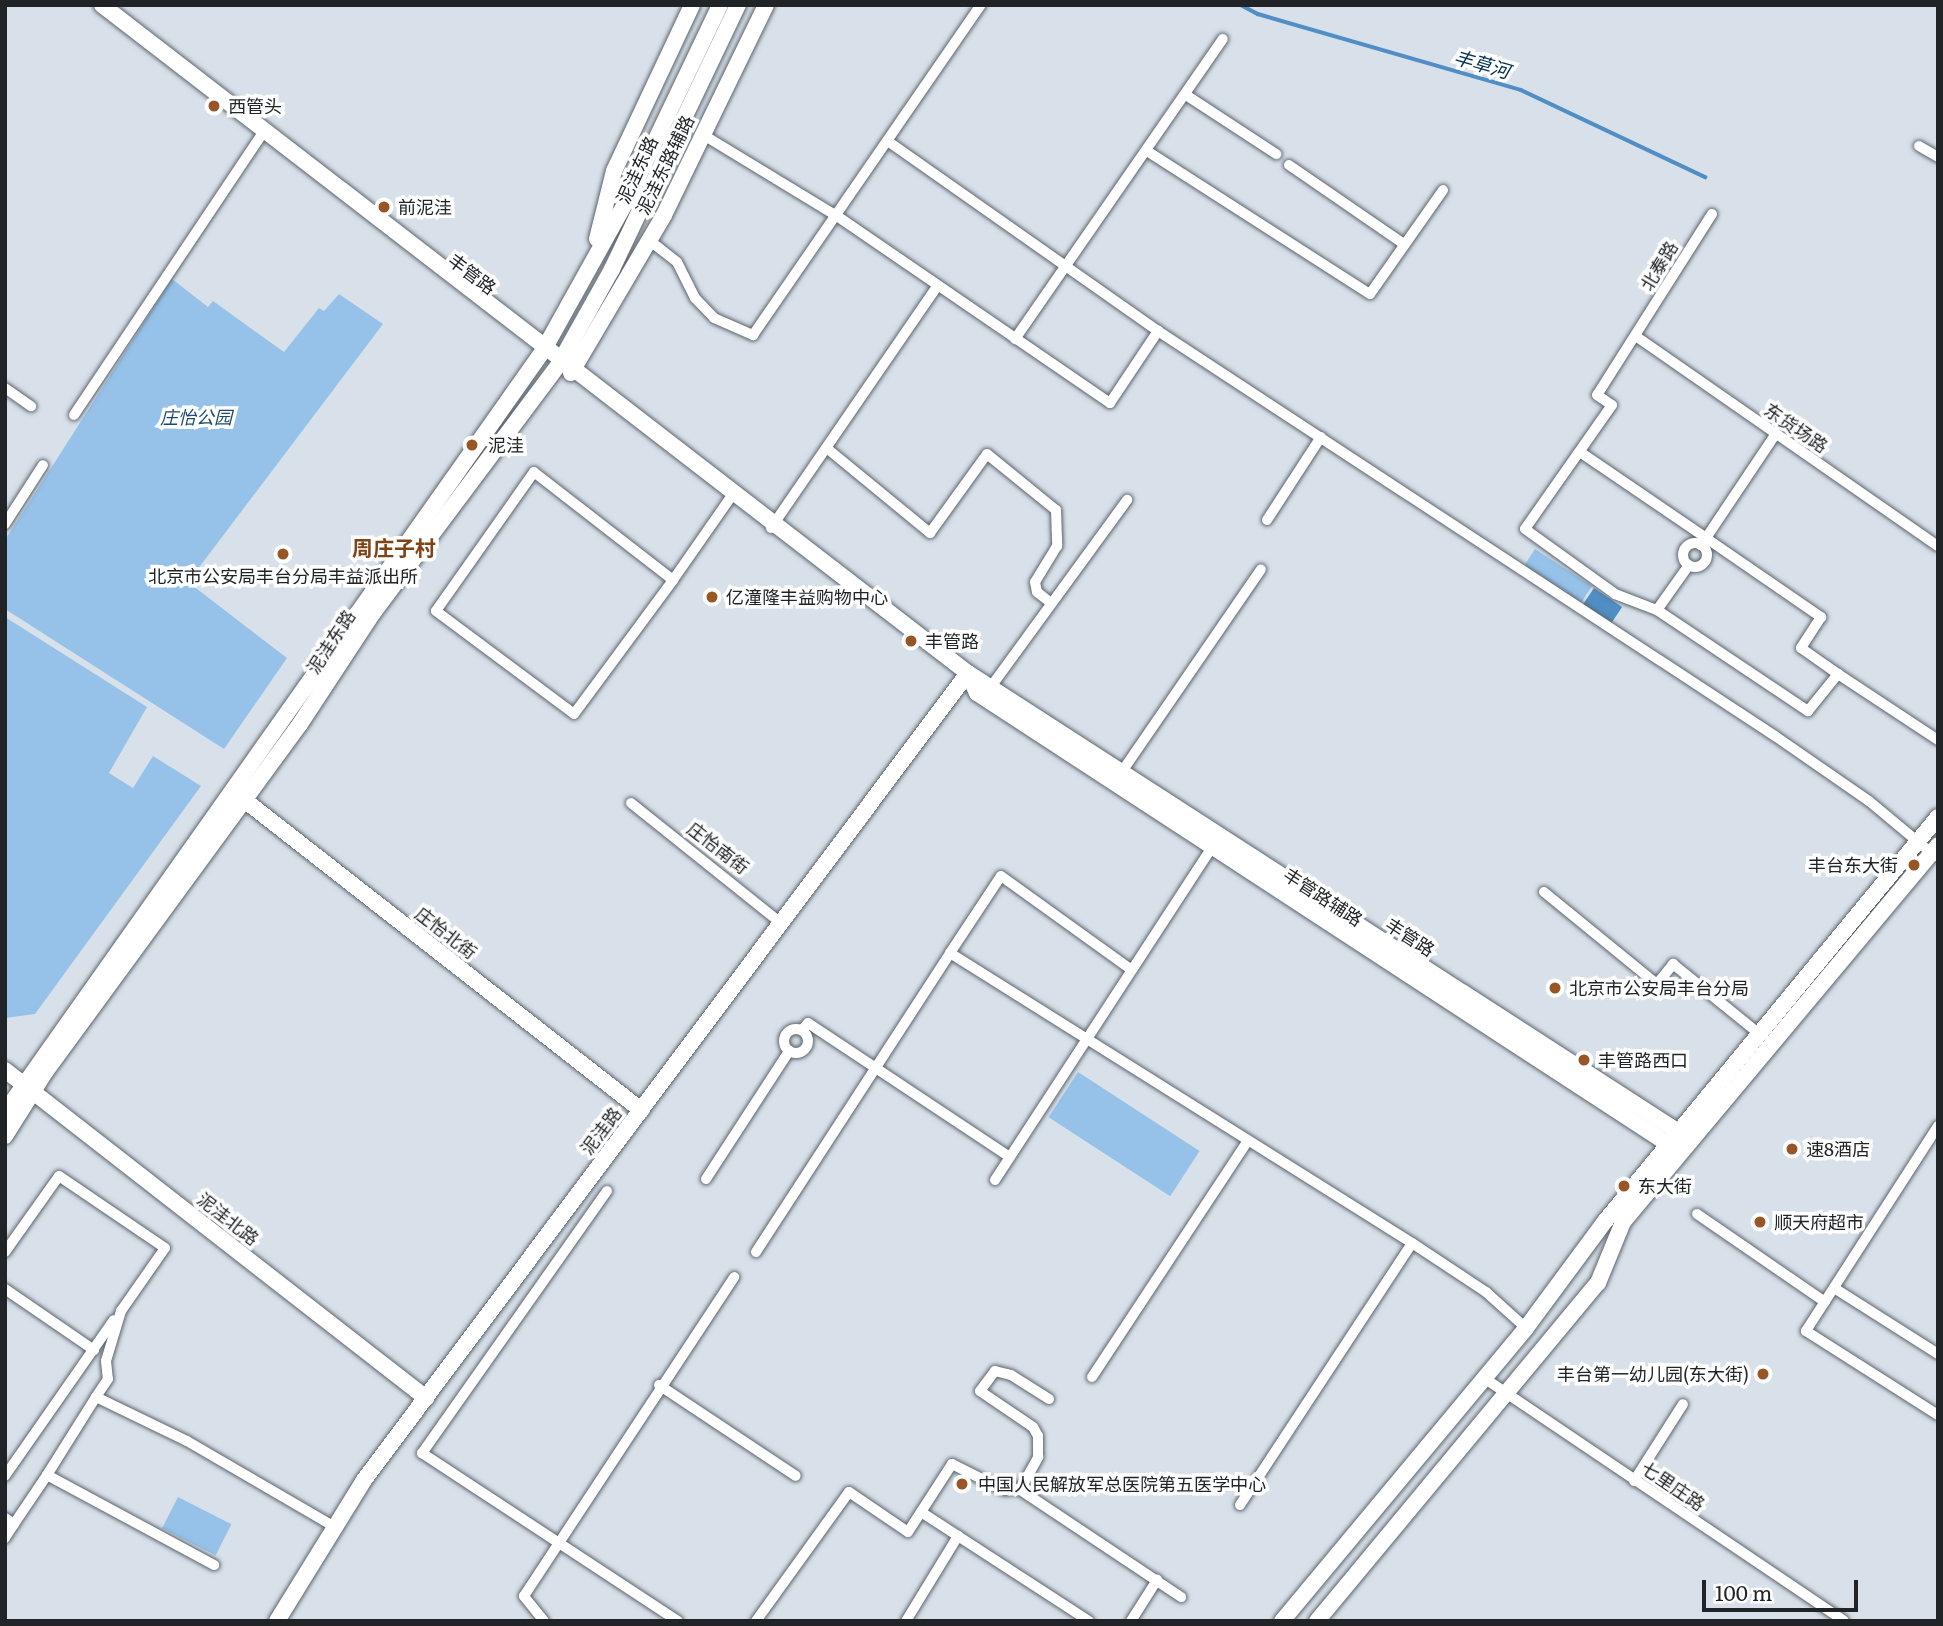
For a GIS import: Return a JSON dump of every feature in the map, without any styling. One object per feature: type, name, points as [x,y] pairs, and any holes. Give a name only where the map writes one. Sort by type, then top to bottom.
[{"type":"main road","name":"丰管路","points":[[88,5],[545,349]]},
{"type":"main road","name":"丰管路","points":[[102,5],[968,673],[1456,989],[1679,1138]]},
{"type":"main road","name":"泥洼东路辅路","points":[[593,254],[614,171],[692,5]]},
{"type":"main road","name":"泥洼东路","points":[[5,1112],[28,1087],[545,349],[593,254],[628,198],[720,5]]},
{"type":"main road","name":"泥洼东路","points":[[235,793],[567,366],[738,5]]},
{"type":"main road","name":"泥洼东路辅路","points":[[567,366],[660,222],[766,5]]},
{"type":"main road","name":"丰管路","points":[[567,366],[731,498],[774,526]]},
{"type":"main road","name":"丰管路辅路","points":[[968,673],[977,693],[1475,1021],[1679,1138]]},
{"type":"main road","name":"泥洼路","points":[[277,1621],[335,1527],[426,1398],[968,673]]},
{"type":"main road","points":[[1087,767],[1119,771]]},
{"type":"main road","name":"庄怡北街","points":[[235,793],[641,1110]]},
{"type":"main road","points":[[1317,1621],[1506,1396],[1601,1276],[1623,1222],[1679,1138],[1758,1032],[1938,817]]},
{"type":"main road","points":[[1282,1621],[1527,1328],[1573,1265],[1679,1138],[1936,852]]},
{"type":"main road","points":[[1456,989],[1475,1021]]},
{"type":"main road","name":"泥洼北路","points":[[5,1070],[426,1398]]},
{"type":"main road","name":"泥洼东路","points":[[5,1136],[28,1087]]},
{"type":"main road","points":[[1573,1265],[1590,1263],[1601,1276]]},
{"type":"street","points":[[654,244],[677,262],[695,298],[714,318],[753,335],[889,142],[981,5]]},
{"type":"street","points":[[1015,339],[1067,268],[1223,39]]},
{"type":"street","points":[[1186,95],[1276,154]]},
{"type":"street","points":[[702,134],[837,216],[905,261],[936,288],[1110,403],[1158,331]]},
{"type":"street","points":[[74,415],[261,136]]},
{"type":"street","points":[[889,142],[1158,331],[1775,736],[1869,802],[1917,842],[1936,852]]},
{"type":"street","points":[[1919,146],[1938,157]]},
{"type":"street","points":[[1147,151],[1370,294],[1443,190]]},
{"type":"street","points":[[1289,165],[1404,244]]},
{"type":"street","name":"北泰路","points":[[1580,452],[1612,405],[1597,395],[1637,337],[1712,214]]},
{"type":"street","points":[[774,526],[830,450],[936,288]]},
{"type":"street","name":"东货场路","points":[[1637,337],[1938,546]]},
{"type":"street","points":[[5,388],[31,406]]},
{"type":"street","points":[[1689,565],[1685,550],[1691,544],[1704,542],[1775,435]]},
{"type":"street","points":[[1267,520],[1321,437]]},
{"type":"street","points":[[830,450],[930,533],[987,454],[1056,510],[1057,546],[1035,582],[1037,592],[1050,602]]},
{"type":"street","points":[[1838,674],[1808,711],[1657,610],[1615,594],[1525,529],[1580,452],[1704,542],[1821,617],[1801,648],[1938,740]]},
{"type":"street","points":[[5,524],[43,465]]},
{"type":"street","points":[[673,580],[534,472],[436,611],[574,714],[673,580],[731,498]]},
{"type":"street","points":[[990,688],[1050,602],[1127,500]]},
{"type":"street","points":[[1657,610],[1689,565],[1704,563],[1707,553],[1704,542]]},
{"type":"street","points":[[1119,771],[1261,569]]},
{"type":"street","name":"庄怡南街","points":[[631,803],[781,923]]},
{"type":"street","points":[[996,1180],[1212,847]]},
{"type":"street","points":[[756,1252],[1001,876],[1132,970]]},
{"type":"street","points":[[1544,892],[1657,984],[1673,964],[1758,1032]]},
{"type":"street","points":[[950,953],[1247,1142],[1412,1243],[1486,1292],[1527,1328]]},
{"type":"street","points":[[803,1030],[808,1023],[1010,1157]]},
{"type":"street","points":[[706,1179],[789,1051],[786,1034],[792,1029],[803,1030]]},
{"type":"street","points":[[789,1051],[806,1049],[808,1038],[803,1030]]},
{"type":"street","points":[[1938,1126],[1806,1331],[1938,1415]]},
{"type":"street","points":[[1092,1377],[1247,1142]]},
{"type":"street","points":[[5,1252],[59,1177],[165,1248],[5,1476]]},
{"type":"street","points":[[607,1191],[422,1453],[678,1621]]},
{"type":"street","points":[[1698,1214],[1825,1302]]},
{"type":"street","points":[[1240,1505],[1412,1243]]},
{"type":"street","points":[[544,1621],[524,1596],[659,1385],[734,1277]]},
{"type":"street","points":[[1834,1288],[1938,1354]]},
{"type":"street","points":[[5,1289],[94,1350]]},
{"type":"street","points":[[5,1538],[10,1521],[47,1475],[108,1379],[106,1361],[121,1311]]},
{"type":"street","points":[[1020,1490],[1038,1457],[1038,1436],[1033,1427],[980,1391],[995,1371],[1011,1375],[1049,1399]]},
{"type":"street","name":"七里庄路","points":[[1484,1378],[1506,1396],[1844,1621]]},
{"type":"street","points":[[659,1385],[796,1476]]},
{"type":"street","points":[[96,1397],[187,1441],[335,1527]]},
{"type":"street","points":[[1634,1481],[1683,1404]]},
{"type":"street","points":[[756,1621],[849,1492],[908,1532],[953,1464],[1004,1490],[1020,1490],[1181,1597]]},
{"type":"street","points":[[47,1475],[214,1565]]},
{"type":"street","points":[[921,1512],[1089,1621]]},
{"type":"street","points":[[906,1621],[958,1536]]},
{"type":"street","points":[[1131,1621],[1157,1580]]},
{"type":"green space","name":"庄怡公园","points":[[172,279],[208,307],[213,301],[284,352],[319,308],[324,311],[339,294],[383,324],[188,582],[287,658],[224,749],[5,609],[5,540]]},
{"type":"green space","points":[[1535,549],[1592,586],[1580,604],[1523,567]]},
{"type":"green space","points":[[5,617],[147,707],[109,773],[133,788],[153,756],[201,786],[35,1014],[5,1018]]},
{"type":"green space","points":[[1078,1072],[1200,1151],[1170,1196],[1049,1117]]},
{"type":"green space","points":[[178,1497],[231,1524],[216,1555],[162,1528]]},
{"type":"shaded area","points":[[1594,588],[1622,607],[1610,625],[1582,606]]},
{"type":"waterway","name":"丰草河","points":[[1241,5],[1258,14],[1521,90],[1705,177]]},
{"type":"place","name":"西管头","points":[[214,106]]},
{"type":"place","name":"前泥洼","points":[[384,207]]},
{"type":"place","name":"泥洼","points":[[472,445]]},
{"type":"place","name":"北京市公安局丰台分局丰益派出所","points":[[283,554]]},
{"type":"place","name":"亿潼隆丰益购物中心","points":[[712,597]]},
{"type":"place","name":"丰管路","points":[[911,641]]},
{"type":"place","name":"丰台东大街","points":[[1914,865]]},
{"type":"place","name":"北京市公安局丰台分局","points":[[1555,988]]},
{"type":"place","name":"丰管路西口","points":[[1584,1060]]},
{"type":"place","name":"速8酒店","points":[[1792,1149]]},
{"type":"place","name":"东大街","points":[[1624,1186]]},
{"type":"place","name":"顺天府超市","points":[[1760,1222]]},
{"type":"place","name":"丰台第一幼儿园(东大街)","points":[[1763,1374]]},
{"type":"place","name":"中国人民解放军总医院第五医学中心","points":[[962,1484]]},
{"type":"district","name":"周庄子村","points":[[394,547]]}]
